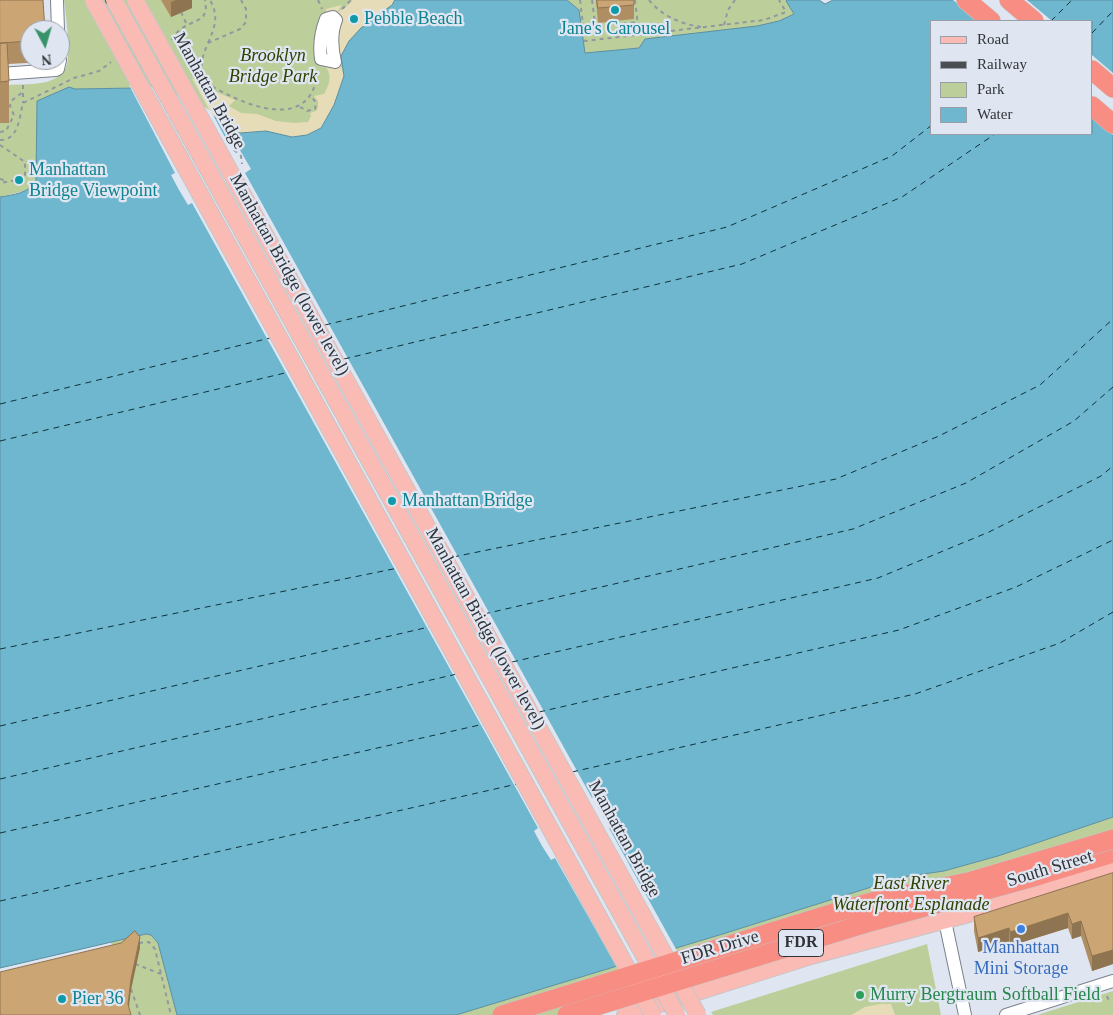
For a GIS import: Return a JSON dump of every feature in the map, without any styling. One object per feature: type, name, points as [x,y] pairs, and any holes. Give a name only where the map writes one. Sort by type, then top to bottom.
[{"type":"highway","points":[[966,0],[990,20]]},
{"type":"highway","points":[[1009,0],[1033,20]]},
{"type":"highway","points":[[1093,71],[1113,88]]},
{"type":"highway","points":[[1093,107],[1113,124]]},
{"type":"highway","points":[[879,900],[1113,826]]},
{"type":"highway","name":"FDR Drive","points":[[502,1015],[879,900],[968,882],[1113,839]]},
{"type":"highway","name":"FDR Drive","points":[[567,1015],[870,922],[947,902],[1113,853]]},
{"type":"main road","points":[[93,0],[660,1011]]},
{"type":"main road","name":"Manhattan Bridge (lower level)","points":[[114,0],[676,1015]]},
{"type":"main road","name":"Manhattan Bridge","points":[[135,0],[698,1015]]},
{"type":"main road","name":"South Street","points":[[631,1014],[660,1011],[811,956],[945,921],[1113,871]]},
{"type":"street","points":[[57,0],[58,20]]},
{"type":"street","points":[[0,74],[50,70]]},
{"type":"street","points":[[945,921],[965,1015]]},
{"type":"street","points":[[1006,1015],[1113,981]]},
{"type":"path","points":[[171,41],[177,31],[203,17],[206,10],[205,0]]},
{"type":"path","points":[[204,82],[200,69],[201,61],[215,29],[216,19],[210,0]]},
{"type":"path","points":[[208,43],[244,26],[247,14],[241,0]]},
{"type":"path","points":[[318,0],[320,3],[324,0]]},
{"type":"path","points":[[580,0],[585,41],[764,20],[786,12],[779,0]]},
{"type":"path","points":[[592,0],[597,39]]},
{"type":"path","points":[[635,0],[639,34]]},
{"type":"path","points":[[649,0],[659,10],[672,18],[705,27]]},
{"type":"path","points":[[724,25],[728,10],[735,0]]},
{"type":"path","points":[[181,12],[187,25]]},
{"type":"path","points":[[583,28],[638,22]]},
{"type":"path","points":[[23,103],[74,78],[99,71],[115,59]]},
{"type":"path","points":[[188,72],[221,92],[246,103],[264,108],[286,110],[299,106],[310,96],[316,82],[319,65]]},
{"type":"path","points":[[0,140],[9,139],[14,135],[23,103],[23,82]]},
{"type":"path","points":[[0,132],[6,131],[13,118],[11,101],[23,92]]},
{"type":"path","points":[[299,106],[307,111],[315,109],[316,102],[310,96]]},
{"type":"path","points":[[0,145],[25,162],[25,178],[0,184]]},
{"type":"path","points":[[0,178],[8,182]]},
{"type":"path","points":[[137,944],[149,942],[152,944],[171,1015]]},
{"type":"path","points":[[131,963],[161,974]]},
{"type":"path","points":[[131,990],[140,1015]]},
{"type":"path","points":[[1108,996],[1109,1001]]},
{"type":"green space","name":"Brooklyn Bridge Park","points":[[64,0],[395,0],[334,105],[292,137],[136,88],[75,89],[34,186],[28,190],[0,197],[0,123],[7,85],[46,82],[57,78],[65,70],[70,70],[70,20],[66,20]]},
{"type":"green space","points":[[567,0],[787,0],[794,14],[764,25],[640,48],[584,54],[579,10]]},
{"type":"green space","name":"East River Waterfront Esplanade","points":[[1113,817],[1113,857],[577,1015],[456,1015],[903,877],[944,871],[998,856]]},
{"type":"green space","points":[[146,934],[151,935],[158,943],[177,1015],[128,1015],[111,942]]},
{"type":"green space","points":[[927,944],[941,1015],[713,1015],[711,1012]]},
{"type":"green space","points":[[1113,991],[1113,1015],[1037,1015]]},
{"type":"sand","points":[[353,0],[395,0],[392,5],[361,28],[349,41],[341,66],[344,76],[334,105],[320,128],[307,135],[292,137],[266,131],[240,133],[232,131],[212,115],[192,78],[214,91],[235,100],[229,106],[241,113],[257,114],[276,121],[308,122],[311,116],[310,113],[318,108],[318,101],[314,96],[324,94],[329,80],[329,73],[325,66],[328,61],[326,9],[342,5],[337,12],[345,8]]},
{"type":"sand","points":[[891,1004],[895,1015],[851,1015],[865,1007]]},
{"type":"water","points":[[395,0],[567,0],[579,10],[585,53],[639,48],[645,39],[757,26],[779,21],[794,14],[787,0],[819,0],[825,4],[833,0],[1113,0],[1113,817],[998,856],[944,871],[903,877],[456,1015],[177,1015],[158,943],[151,935],[146,934],[0,968],[0,197],[26,191],[34,184],[36,180],[37,101],[69,87],[75,89],[136,88],[212,115],[232,131],[240,133],[266,131],[292,137],[307,135],[321,128],[334,105],[344,76],[341,56],[349,41],[361,28],[392,5]]},
{"type":"pier","points":[[953,0],[1027,0],[1051,20],[978,20]]},
{"type":"pier","points":[[1093,56],[1113,73],[1113,135],[1093,118]]},
{"type":"pier","name":"Manhattan Bridge","points":[[129,85],[152,87],[193,100],[211,111],[228,143],[234,140],[251,169],[245,173],[592,798],[596,795],[606,810],[613,825],[609,828],[677,951],[618,969],[555,858],[551,860],[542,846],[534,831],[538,828],[192,203],[188,205],[179,190],[171,175],[175,173]]},
{"type":"building","points":[[0,0],[43,0],[44,20],[20,20],[20,42],[0,43]]},
{"type":"building","points":[[597,0],[634,0],[634,5],[598,8]]},
{"type":"building","points":[[7,43],[9,81],[0,82],[0,44]]},
{"type":"building","name":"Manhattan Mini Storage","points":[[1113,873],[1113,950],[1092,956],[1081,921],[1072,924],[1068,913],[1010,932],[1009,928],[978,938],[974,917]]},
{"type":"building","name":"Pier 36","points":[[135,931],[140,937],[128,1004],[131,1015],[0,1015],[0,972],[121,943]]},
{"type":"ferry route","points":[[1052,20],[1072,0]]},
{"type":"ferry route","points":[[1093,32],[1113,11]]},
{"type":"ferry route","points":[[325,325],[727,227],[892,156],[930,127]]},
{"type":"ferry route","points":[[344,359],[742,264],[902,197],[994,135]]},
{"type":"ferry route","points":[[453,557],[836,479],[939,436],[1040,385],[1113,319]]},
{"type":"ferry route","points":[[0,404],[270,338]]},
{"type":"ferry route","points":[[0,441],[289,372]]},
{"type":"ferry route","points":[[484,614],[853,529],[966,483],[1074,421],[1113,387]]},
{"type":"ferry route","points":[[512,662],[878,578],[989,532],[1101,476],[1113,466]]},
{"type":"ferry route","points":[[539,712],[899,630],[1016,587],[1113,540]]},
{"type":"ferry route","points":[[0,649],[398,568]]},
{"type":"ferry route","points":[[572,772],[915,694],[1060,643],[1113,612]]},
{"type":"ferry route","points":[[0,726],[429,627]]},
{"type":"ferry route","points":[[0,779],[457,674]]},
{"type":"ferry route","points":[[0,833],[484,724]]},
{"type":"ferry route","points":[[0,901],[517,784]]},
{"type":"railway","points":[[98,0],[128,54]]},
{"type":"railway","points":[[106,0],[669,1015]]},
{"type":"railway","points":[[130,0],[694,1015]]},
{"type":"railway","points":[[206,197],[658,1015]]},
{"type":"place","name":"Jane's Carousel","points":[[615,10]]},
{"type":"place","name":"Pebble Beach","points":[[354,19]]},
{"type":"place","name":"Manhattan Bridge Viewpoint","points":[[19,180]]},
{"type":"place","name":"Manhattan Bridge","points":[[392,501]]},
{"type":"place","name":"Manhattan Mini Storage","points":[[1021,929]]},
{"type":"place","name":"Murry Bergtraum Softball Field","points":[[860,995]]},
{"type":"place","name":"Pier 36","points":[[62,999]]}]
